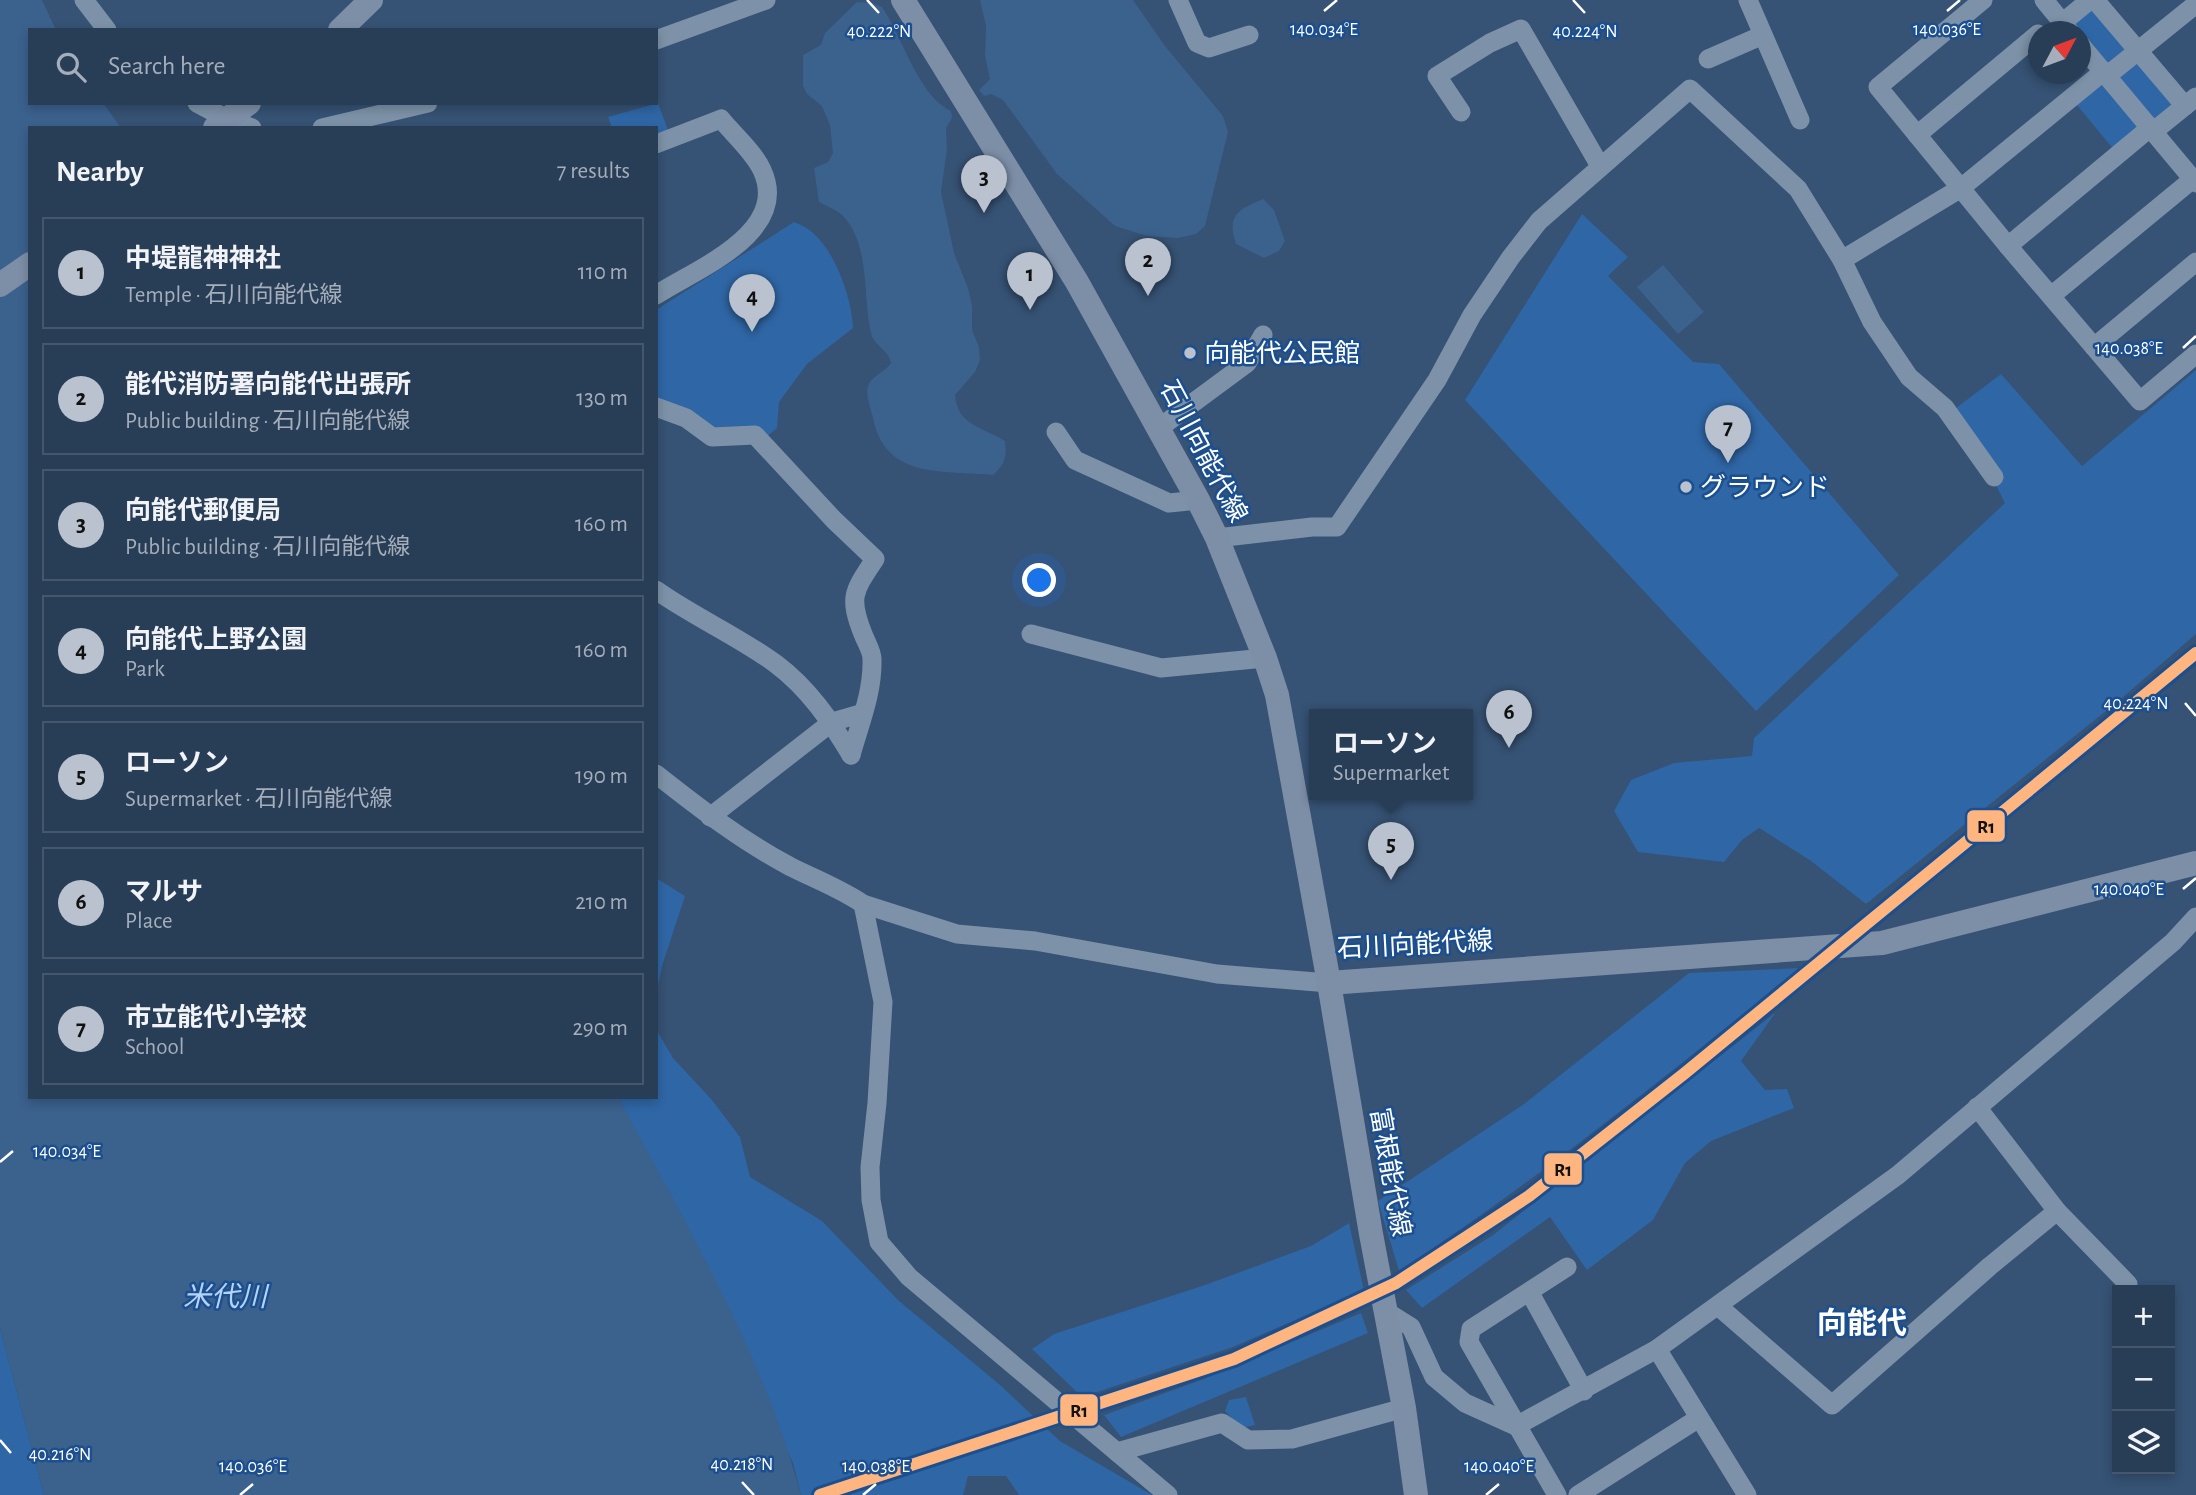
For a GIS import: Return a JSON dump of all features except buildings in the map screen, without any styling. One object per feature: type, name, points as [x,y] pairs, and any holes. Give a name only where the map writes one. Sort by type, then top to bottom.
[{"type":"main road","points":[[350,27],[371,0]]},
{"type":"main road","name":"石川向能代線","points":[[903,0],[1077,282],[1217,538],[1277,695],[1329,983],[1882,943],[2196,863]]},
{"type":"main road","points":[[221,123],[245,105]]},
{"type":"main road","points":[[0,285],[28,265]]},
{"type":"main road","name":"富根能代線","points":[[1329,983],[1371,1234],[1404,1408],[1416,1495]]},
{"type":"street","points":[[84,0],[105,28]]},
{"type":"street","points":[[658,39],[766,0]]},
{"type":"street","points":[[1178,0],[1198,43],[1209,48],[1249,35]]},
{"type":"street","points":[[1748,0],[1800,120]]},
{"type":"street","points":[[1983,0],[1878,87],[2140,401],[2196,354]]},
{"type":"street","points":[[2045,0],[2061,21]]},
{"type":"street","points":[[2008,246],[2190,101],[2138,51],[2093,0],[2067,21]]},
{"type":"street","points":[[1842,260],[1961,188],[2196,4]]},
{"type":"street","points":[[1461,112],[1437,76],[1490,43],[1521,29],[1600,166]]},
{"type":"street","points":[[1708,59],[1763,35]]},
{"type":"street","points":[[1917,135],[2028,43]]},
{"type":"street","points":[[2051,296],[2195,181],[2091,56]]},
{"type":"street","points":[[1217,538],[1312,527],[1337,527],[1437,380],[1472,315],[1539,221],[1690,89],[1798,189],[1842,260],[1872,322],[1909,377],[1945,408],[1994,477]]},
{"type":"street","points":[[199,105],[221,123],[240,126]]},
{"type":"street","points":[[330,126],[420,105]]},
{"type":"street","points":[[658,143],[724,123]]},
{"type":"street","points":[[658,153],[724,123]]},
{"type":"street","points":[[658,294],[738,245],[760,220],[765,205],[764,173],[755,157],[724,123]]},
{"type":"street","points":[[2094,347],[2196,262]]},
{"type":"street","points":[[1159,428],[1247,363],[1263,335]]},
{"type":"street","points":[[658,408],[687,418],[712,437],[755,435],[834,520],[875,559],[860,581],[853,598],[859,624],[872,656],[870,690],[851,755],[832,722],[801,685],[776,663],[658,591]]},
{"type":"street","points":[[1056,432],[1075,460],[1170,503],[1198,500]]},
{"type":"street","points":[[1031,634],[1161,668],[1265,658]]},
{"type":"street","points":[[710,817],[832,722],[863,713]]},
{"type":"street","points":[[658,776],[710,817],[791,867],[863,904],[957,934],[1035,941],[1217,974],[1329,983]]},
{"type":"street","points":[[863,904],[883,1002],[870,1167],[871,1200],[879,1242],[909,1277],[1168,1495]]},
{"type":"street","points":[[1516,1426],[1657,1349],[1898,1175],[2174,942],[2196,918]]},
{"type":"street","points":[[1977,1107],[2057,1212],[2128,1284]]},
{"type":"street","points":[[1718,1306],[1832,1405],[1990,1266],[2057,1212]]},
{"type":"street","points":[[1557,1495],[1469,1342],[1471,1329],[1530,1293],[1567,1266]]},
{"type":"street","points":[[1530,1293],[1584,1391]]},
{"type":"street","points":[[1387,1312],[1411,1327],[1434,1377],[1465,1404],[1516,1426]]},
{"type":"street","points":[[1657,1349],[1742,1493]]},
{"type":"street","points":[[1117,1452],[1222,1423],[1248,1440],[1292,1439],[1404,1408]]},
{"type":"street","points":[[1578,1495],[1699,1418]]},
{"type":"shaded area","points":[[2091,3],[2131,50],[2109,69],[2091,48],[2091,21],[2069,21]]},
{"type":"shaded area","points":[[2138,59],[2175,105],[2152,123],[2115,78]]},
{"type":"shaded area","points":[[2102,81],[2142,128],[2115,151],[2076,104]]},
{"type":"shaded area","points":[[658,103],[669,133],[658,137],[658,126],[611,126],[608,117]]},
{"type":"shaded area","name":"グラウンド","points":[[1582,214],[1628,257],[1608,276],[1693,362],[1719,364],[1899,575],[1756,711],[1465,400]]},
{"type":"shaded area","points":[[794,222],[813,233],[836,264],[850,304],[853,328],[807,364],[779,402],[777,428],[763,440],[714,431],[658,399],[658,309]]},
{"type":"shaded area","points":[[2196,370],[2196,634],[2122,698],[1866,904],[1811,861],[1759,828],[1742,840],[1724,862],[1638,852],[1614,811],[1631,780],[1674,763],[1752,756],[1754,738],[2005,503],[1956,408],[2001,374],[2082,466]]},
{"type":"shaded area","points":[[658,879],[685,896],[658,985]]},
{"type":"shaded area","points":[[1801,968],[1554,1162],[1399,1271],[1378,1201],[1524,1104],[1689,973]]},
{"type":"shaded area","points":[[1776,1012],[1741,1061],[1765,1090],[1787,1089],[1794,1108],[1711,1141],[1685,1163],[1653,1220],[1587,1270],[1550,1217],[1422,1308],[1406,1290],[1493,1235]]},
{"type":"shaded area","points":[[658,1032],[673,1058],[712,1100],[740,1137],[750,1177],[822,1221],[899,1301],[999,1384],[1060,1441],[1152,1495],[1019,1495],[1006,1476],[968,1476],[963,1495],[801,1495],[793,1463],[619,1099],[658,1099]]},
{"type":"shaded area","points":[[1349,1223],[1364,1290],[1233,1347],[1082,1397],[1032,1349],[1054,1334],[1205,1285],[1311,1246]]},
{"type":"shaded area","points":[[1361,1313],[1368,1333],[1121,1437],[1104,1415],[1201,1380]]},
{"type":"shaded area","points":[[0,1328],[44,1495],[0,1495]]},
{"type":"shaded area","points":[[1246,1397],[1255,1425],[1241,1428],[1225,1411],[1229,1400]]},
{"type":"water","name":"米代川","points":[[0,0],[42,0],[55,28],[28,28],[28,105],[104,105],[120,126],[28,126],[28,1099],[619,1099],[696,1242],[745,1341],[785,1442],[801,1495],[44,1495],[0,1328]]},
{"type":"water","points":[[980,0],[1133,0],[1165,46],[1223,116],[1228,132],[1205,226],[1196,234],[1178,238],[1147,236],[1115,226],[1057,174],[1003,100],[991,94],[984,96],[979,90],[990,79],[985,56],[986,26]]},
{"type":"water","points":[[857,2],[882,7],[920,80],[940,104],[951,111],[952,118],[946,128],[947,150],[941,192],[954,253],[968,288],[972,306],[972,330],[979,347],[980,360],[975,372],[955,395],[957,405],[966,419],[1005,441],[1004,460],[993,475],[937,471],[903,462],[890,452],[880,438],[873,418],[868,386],[891,363],[890,358],[872,337],[862,256],[852,228],[841,214],[819,202],[814,168],[828,162],[833,153],[830,125],[822,106],[807,94],[803,86],[803,55],[821,45],[825,33]]},
{"type":"water","points":[[1263,199],[1274,210],[1285,241],[1279,251],[1264,258],[1236,244],[1233,234],[1237,214]]},
{"type":"water","points":[[1663,265],[1704,312],[1678,334],[1637,287]]},
{"type":"transit line","name":"R1","points":[[820,1495],[1234,1359],[1396,1283],[1529,1196],[1685,1073],[2196,653]]},
{"type":"place","name":"向能代郵便局","points":[[984,213]]},
{"type":"place","name":"能代消防署向能代出張所","points":[[1148,296]]},
{"type":"place","name":"中堤龍神神社","points":[[1030,310]]},
{"type":"place","name":"向能代上野公園","points":[[752,332]]},
{"type":"place","name":"向能代公民館","points":[[1190,353]]},
{"type":"place","name":"市立能代小学校","points":[[1728,463]]},
{"type":"place","name":"グラウンド","points":[[1686,487]]},
{"type":"place","name":"マルサ","points":[[1509,748]]},
{"type":"place","name":"ローソン","points":[[1391,880]]},
{"type":"district","name":"向能代","points":[[1862,1323]]}]
